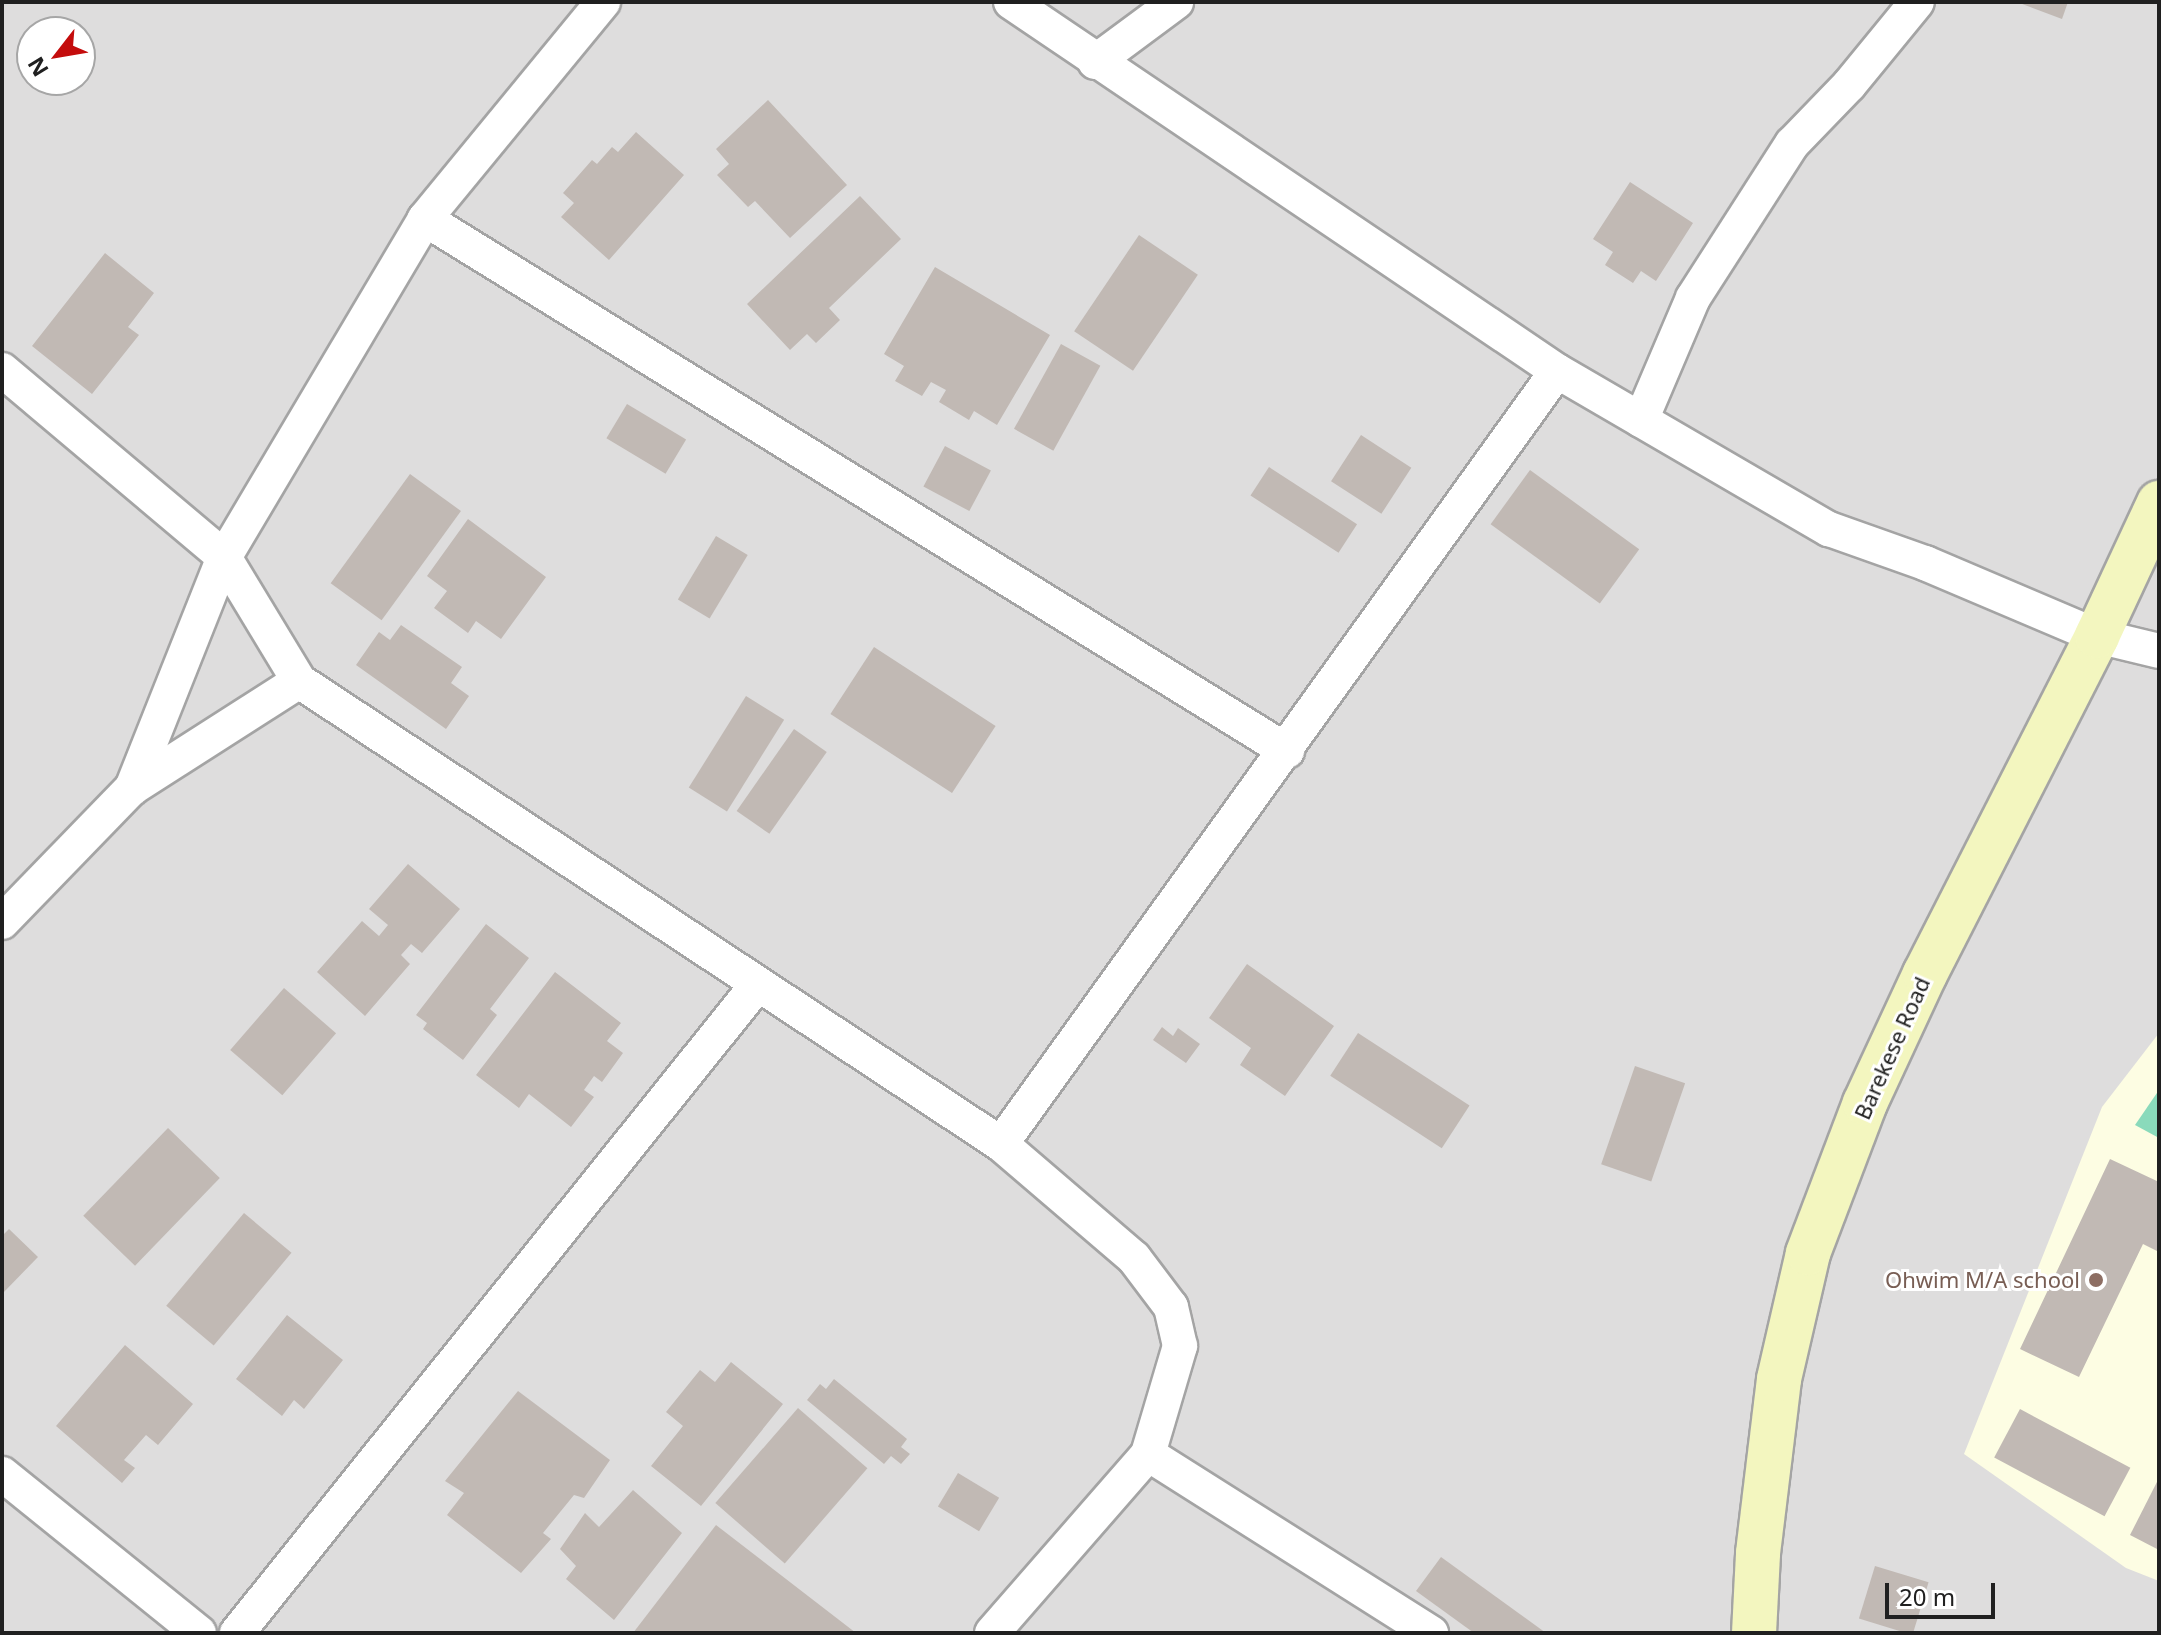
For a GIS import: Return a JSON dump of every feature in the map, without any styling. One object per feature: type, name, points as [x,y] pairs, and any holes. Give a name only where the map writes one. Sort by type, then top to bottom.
[{"type":"main road","name":"Barekese Road","points":[[1754,1633],[1758,1553],[1779,1379],[1808,1253],[1865,1103],[1925,974],[2097,636],[2159,503]]},
{"type":"street","points":[[132,788],[224,557],[425,219],[603,2]]},
{"type":"street","points":[[1011,2],[1095,62],[1557,371],[1829,529],[1925,563],[2097,636],[2159,651]]},
{"type":"street","points":[[1095,62],[1176,2]]},
{"type":"street","points":[[1641,420],[1693,298],[1792,144],[1885,43],[1917,2]]},
{"type":"street","points":[[425,219],[1287,751]]},
{"type":"street","points":[[2,370],[224,557],[299,681],[1001,1144],[1134,1258],[1171,1307],[1180,1346],[1148,1454],[992,1633]]},
{"type":"street","points":[[1001,1144],[1287,751],[1557,371]]},
{"type":"street","points":[[2,922],[132,788],[299,681]]},
{"type":"street","points":[[237,1633],[757,985]]},
{"type":"street","points":[[1148,1454],[1431,1633]]},
{"type":"street","points":[[2,1474],[199,1633]]},
{"type":"shaded area","points":[[2,2],[2159,2],[2159,1633],[2,1633]]},
{"type":"shaded area","name":"Ohwim M/A school","points":[[2159,1033],[2159,1581],[2126,1568],[1964,1454],[2102,1107]]},
{"type":"green space","points":[[2159,1090],[2159,1138],[2135,1125]]},
{"type":"building","points":[[2017,2],[2068,2],[2062,19]]},
{"type":"building","points":[[768,100],[847,185],[790,238],[755,201],[748,207],[717,175],[729,164],[716,149]]},
{"type":"building","points":[[636,132],[684,175],[609,260],[561,217],[574,203],[563,193],[592,160],[597,164],[612,147],[618,152]]},
{"type":"building","points":[[1630,182],[1693,223],[1656,281],[1641,271],[1633,283],[1605,265],[1613,252],[1593,239]]},
{"type":"building","points":[[860,196],[901,239],[829,308],[840,320],[816,343],[807,334],[790,350],[747,304]]},
{"type":"building","points":[[1139,235],[1198,275],[1133,371],[1074,331]]},
{"type":"building","points":[[105,253],[154,293],[128,327],[139,335],[92,394],[32,346]]},
{"type":"building","points":[[935,267],[1050,335],[997,425],[974,411],[969,420],[939,402],[946,390],[931,382],[922,396],[895,381],[904,366],[884,354]]},
{"type":"building","points":[[1061,344],[1100,366],[1053,451],[1014,429]]},
{"type":"building","points":[[627,404],[686,440],[666,474],[606,438]]},
{"type":"building","points":[[1361,435],[1411,468],[1381,514],[1331,481]]},
{"type":"building","points":[[945,446],[991,470],[969,511],[923,487]]},
{"type":"building","points":[[1269,467],[1357,524],[1339,553],[1250,496]]},
{"type":"building","points":[[1530,470],[1639,549],[1600,604],[1491,524]]},
{"type":"building","points":[[410,474],[461,511],[382,620],[331,583]]},
{"type":"building","points":[[468,519],[546,577],[501,639],[476,621],[468,633],[434,608],[447,591],[427,576]]},
{"type":"building","points":[[716,536],[748,555],[710,618],[678,599]]},
{"type":"building","points":[[401,625],[462,667],[451,683],[469,696],[446,729],[356,665],[379,632],[390,640]]},
{"type":"building","points":[[874,647],[996,726],[952,793],[830,714]]},
{"type":"building","points":[[746,696],[784,720],[727,811],[689,788]]},
{"type":"building","points":[[794,729],[827,752],[769,834],[737,811]]},
{"type":"building","points":[[408,864],[460,909],[422,953],[411,944],[401,955],[410,964],[365,1016],[317,972],[362,921],[379,936],[388,925],[369,909]]},
{"type":"building","points":[[486,924],[529,958],[490,1009],[497,1015],[463,1060],[423,1029],[427,1023],[416,1015]]},
{"type":"building","points":[[1247,964],[1334,1026],[1285,1096],[1240,1065],[1251,1048],[1209,1018]]},
{"type":"building","points":[[555,972],[621,1023],[607,1041],[623,1053],[602,1082],[594,1076],[584,1090],[594,1097],[571,1127],[529,1094],[519,1108],[476,1075]]},
{"type":"building","points":[[284,988],[336,1033],[282,1095],[230,1050]]},
{"type":"building","points":[[1162,1027],[1173,1036],[1178,1028],[1200,1044],[1186,1063],[1153,1040]]},
{"type":"building","points":[[1358,1033],[1470,1105],[1442,1148],[1330,1076]]},
{"type":"building","points":[[1635,1066],[1685,1083],[1651,1182],[1601,1164]]},
{"type":"building","points":[[168,1128],[220,1178],[135,1266],[83,1216]]},
{"type":"building","points":[[2110,1159],[2159,1182],[2159,1252],[2143,1244],[2079,1377],[2020,1349]]},
{"type":"building","points":[[244,1213],[291,1253],[214,1346],[166,1306]]},
{"type":"building","points":[[9,1229],[38,1257],[2,1294],[2,1236]]},
{"type":"building","points":[[287,1315],[343,1360],[304,1409],[294,1400],[282,1416],[236,1379]]},
{"type":"building","points":[[125,1345],[193,1404],[158,1445],[146,1435],[124,1460],[135,1468],[122,1483],[56,1426]]},
{"type":"building","points":[[731,1362],[783,1404],[701,1506],[651,1466],[683,1426],[666,1412],[700,1370],[715,1382]]},
{"type":"building","points":[[834,1379],[907,1439],[901,1447],[910,1454],[901,1464],[891,1456],[884,1464],[807,1400],[820,1384],[826,1389]]},
{"type":"building","points":[[518,1391],[610,1460],[584,1498],[574,1495],[543,1533],[551,1539],[521,1573],[447,1515],[464,1493],[445,1481]]},
{"type":"building","points":[[798,1408],[867,1468],[785,1563],[715,1503]]},
{"type":"building","points":[[2020,1409],[2130,1468],[2105,1516],[1994,1458]]},
{"type":"building","points":[[958,1473],[999,1498],[979,1531],[938,1506]]},
{"type":"building","points":[[2159,1478],[2159,1550],[2130,1535]]},
{"type":"building","points":[[633,1490],[682,1533],[614,1620],[566,1579],[576,1566],[560,1549],[585,1513],[599,1527]]},
{"type":"building","points":[[716,1525],[856,1633],[633,1633]]},
{"type":"building","points":[[1441,1557],[1546,1633],[1474,1633],[1416,1591]]},
{"type":"building","points":[[1875,1566],[1929,1582],[1913,1633],[1859,1619]]},
{"type":"place","name":"Ohwim M/A school","points":[[2096,1280]]}]
